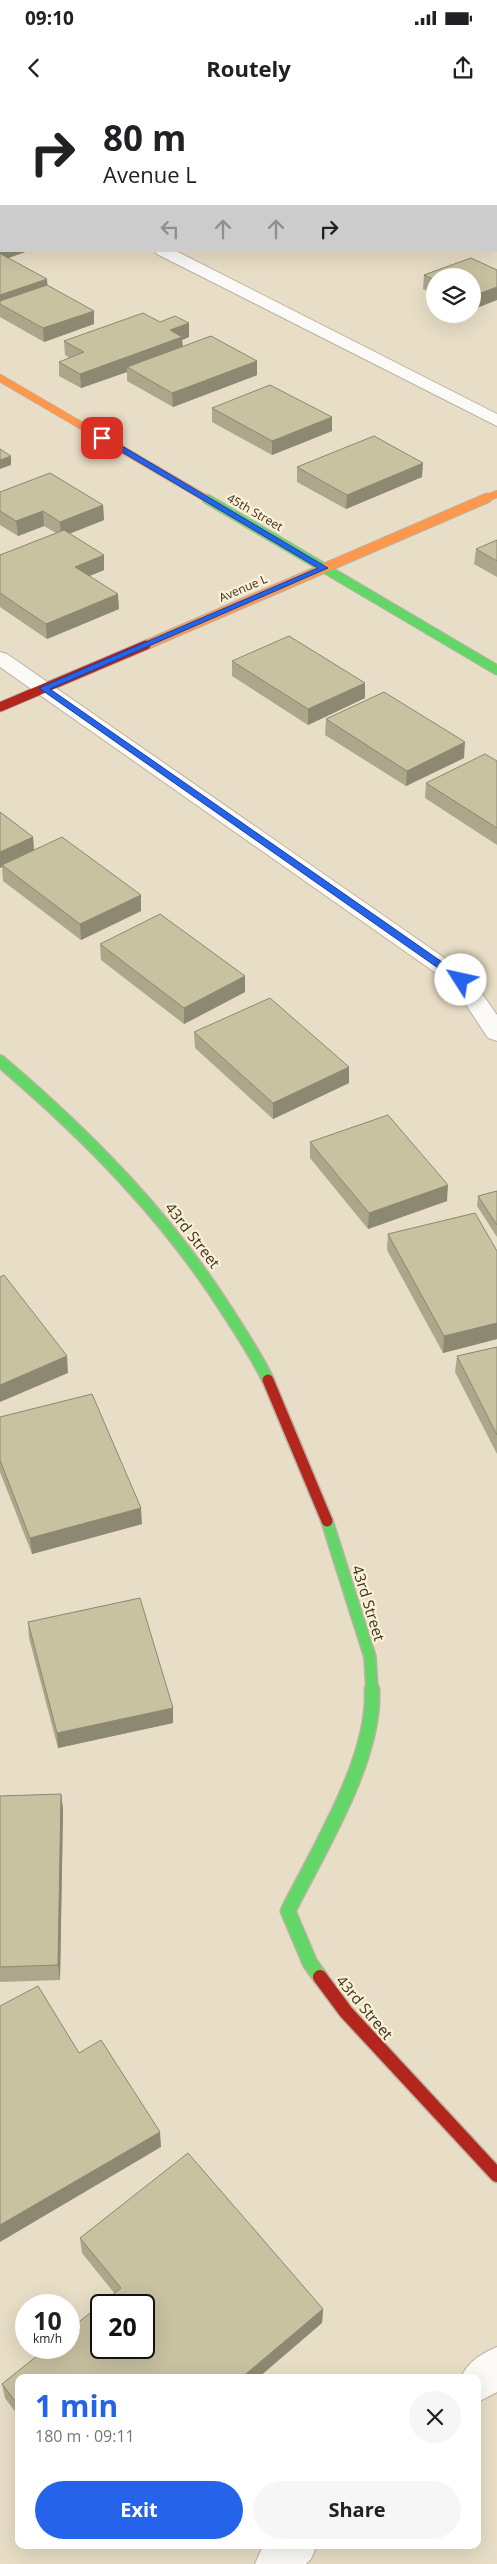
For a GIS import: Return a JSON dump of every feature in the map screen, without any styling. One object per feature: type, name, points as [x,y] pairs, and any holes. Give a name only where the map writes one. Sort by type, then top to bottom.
[{"type":"street","points":[[165,252],[497,421]]},
{"type":"street","name":"45th Street","points":[[0,378],[497,670]]},
{"type":"street","name":"Avenue L","points":[[0,708],[497,494]]},
{"type":"street","points":[[0,658],[461,980],[497,1033]]},
{"type":"street","name":"43rd Street","points":[[0,1061],[63,1114],[109,1159],[148,1202],[213,1286],[266,1377],[330,1525],[370,1657],[372,1708],[358,1770],[288,1911],[310,1963],[346,2012],[497,2175]]},
{"type":"street","points":[[481,2380],[497,2366]]},
{"type":"street","points":[[275,2564],[292,2549]]},
{"type":"building","points":[[1,254],[47,279],[0,295]]},
{"type":"building","points":[[471,258],[497,270],[497,287],[481,293],[481,268],[443,268]]},
{"type":"building","points":[[47,285],[94,311],[43,328],[0,304],[0,301]]},
{"type":"building","points":[[143,313],[160,322],[175,316],[189,323],[170,330],[182,337],[80,374],[59,362],[84,352],[64,341]]},
{"type":"building","points":[[211,336],[257,361],[172,393],[127,367]]},
{"type":"building","points":[[270,385],[332,417],[272,441],[212,408]]},
{"type":"building","points":[[374,436],[423,463],[347,495],[297,467]]},
{"type":"building","points":[[0,449],[11,456],[0,460]]},
{"type":"building","points":[[50,473],[103,505],[60,522],[43,511],[16,521],[0,511],[0,492]]},
{"type":"building","points":[[64,530],[104,555],[75,567],[118,594],[46,624],[0,593],[0,555]]},
{"type":"building","points":[[497,540],[497,561],[476,549]]},
{"type":"building","points":[[289,636],[365,683],[308,709],[232,661]]},
{"type":"building","points":[[384,692],[465,742],[407,771],[326,719]]},
{"type":"building","points":[[485,754],[497,761],[497,828],[426,783]]},
{"type":"building","points":[[0,812],[33,837],[0,852]]},
{"type":"building","points":[[62,837],[141,895],[80,924],[2,865]]},
{"type":"building","points":[[160,914],[245,976],[184,1008],[100,944]]},
{"type":"building","points":[[270,998],[349,1067],[273,1103],[194,1032]]},
{"type":"building","points":[[388,1115],[448,1185],[369,1213],[310,1142]]},
{"type":"building","points":[[497,1191],[497,1225],[478,1196]]},
{"type":"building","points":[[475,1213],[497,1251],[497,1323],[444,1336],[388,1234]]},
{"type":"building","points":[[4,1275],[67,1356],[0,1385],[0,1277]]},
{"type":"building","points":[[497,1347],[497,1435],[457,1356]]},
{"type":"building","points":[[92,1394],[141,1508],[30,1538],[0,1460],[0,1417]]},
{"type":"building","points":[[140,1598],[173,1708],[57,1733],[28,1622]]},
{"type":"building","points":[[61,1794],[58,1965],[0,1967],[0,1796]]},
{"type":"building","points":[[38,1986],[79,2053],[101,2040],[160,2132],[0,2225],[0,2006]]},
{"type":"building","points":[[188,2153],[323,2309],[246,2374],[15,2374],[15,2401],[2,2384],[33,2359],[80,2359],[80,2321],[90,2313],[90,2359],[155,2359],[155,2294],[114,2294],[121,2288],[80,2238]]},
{"type":"traffic: fast","points":[[207,499],[497,670]]},
{"type":"traffic: fast","points":[[0,1061],[99,1151],[158,1215],[212,1286],[268,1380]]},
{"type":"traffic: fast","points":[[320,1977],[310,1963],[288,1911],[358,1770],[373,1708],[370,1657],[327,1521]]},
{"type":"traffic: slow","points":[[0,378],[207,499]]},
{"type":"traffic: slow","points":[[146,645],[497,494]]},
{"type":"traffic: jam","points":[[0,707],[146,645]]},
{"type":"traffic: jam","points":[[268,1380],[327,1521]]},
{"type":"traffic: jam","points":[[320,1977],[346,2012],[497,2175]]},
{"type":"route","points":[[102,438],[324,568],[44,688],[461,980]]}]
